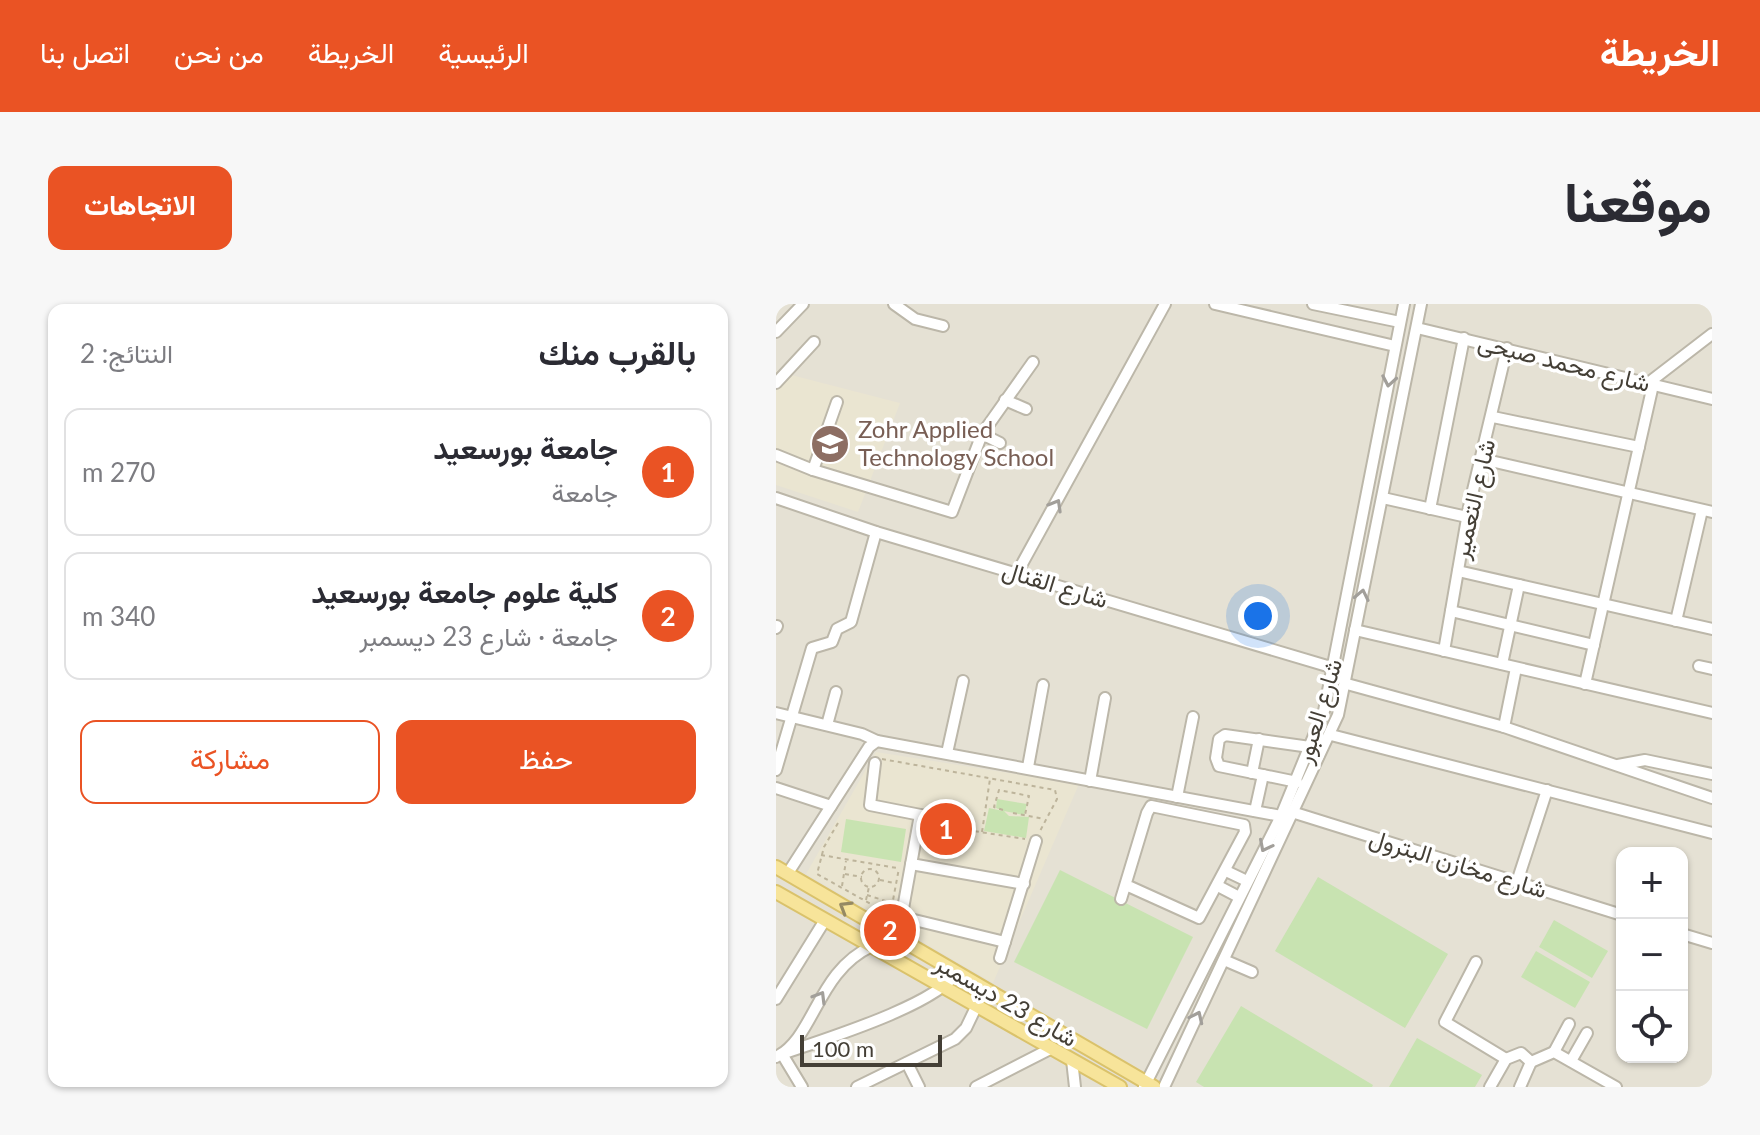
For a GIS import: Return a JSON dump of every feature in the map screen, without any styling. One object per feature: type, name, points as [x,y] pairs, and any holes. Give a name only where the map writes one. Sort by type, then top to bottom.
[{"type":"main road","name":"شارع 23 ديسمبر","points":[[776,867],[900,922],[957,972],[1148,1086]]},
{"type":"main road","name":"شارع 23 ديسمبر","points":[[776,892],[1120,1087]]},
{"type":"street","points":[[776,332],[803,304]]},
{"type":"street","points":[[894,304],[915,319],[943,326]]},
{"type":"street","points":[[1017,573],[1165,304]]},
{"type":"street","points":[[1215,304],[1395,346]]},
{"type":"street","points":[[1313,304],[1400,322]]},
{"type":"street","name":"شارع العبور","points":[[1148,1086],[1281,816],[1310,747],[1334,668],[1404,304]]},
{"type":"street","name":"شارع العبور","points":[[1164,1087],[1331,735],[1347,684],[1355,630],[1421,304]]},
{"type":"street","name":"شارع محمد صبحى","points":[[1417,328],[1712,399]]},
{"type":"street","points":[[1585,684],[1639,447],[1650,384],[1712,334]]},
{"type":"street","points":[[1430,509],[1464,338]]},
{"type":"street","points":[[776,383],[814,342]]},
{"type":"street","name":"شارع التعمير","points":[[1444,651],[1467,517],[1507,348]]},
{"type":"street","points":[[776,455],[947,513],[955,508],[982,434],[1033,362]]},
{"type":"street","points":[[1005,400],[1026,409]]},
{"type":"street","points":[[813,470],[837,402]]},
{"type":"street","points":[[1493,417],[1639,447]]},
{"type":"street","points":[[982,434],[1000,443]]},
{"type":"street","points":[[1482,459],[1707,511],[1676,621]]},
{"type":"street","points":[[1371,479],[1378,485],[1386,482]]},
{"type":"street","points":[[964,483],[975,489]]},
{"type":"street","name":"شارع القنال","points":[[776,498],[876,532],[1334,668]]},
{"type":"street","points":[[1383,498],[1467,517]]},
{"type":"street","points":[[1365,516],[1371,514],[1379,519]]},
{"type":"street","points":[[776,770],[812,648],[832,642],[837,629],[851,622],[876,532]]},
{"type":"street","points":[[1458,571],[1712,629]]},
{"type":"street","points":[[1502,664],[1519,585]]},
{"type":"street","points":[[1451,611],[1594,645]]},
{"type":"street","points":[[1355,630],[1712,713]]},
{"type":"street","points":[[1699,666],[1712,669]]},
{"type":"street","points":[[1504,727],[1516,668]]},
{"type":"street","points":[[947,753],[963,681]]},
{"type":"street","points":[[1347,684],[1504,727],[1712,798]]},
{"type":"street","points":[[1028,767],[1043,685]]},
{"type":"street","points":[[827,725],[836,692]]},
{"type":"street","points":[[1090,781],[1105,698]]},
{"type":"street","points":[[776,713],[877,741],[1281,816]]},
{"type":"street","points":[[1177,797],[1193,717]]},
{"type":"street","points":[[1297,782],[1219,766],[1216,758],[1218,741],[1225,735],[1310,747]]},
{"type":"street","points":[[1331,735],[1712,833]]},
{"type":"street","points":[[1255,811],[1259,739]]},
{"type":"street","points":[[788,873],[869,747],[877,741]]},
{"type":"street","points":[[1618,765],[1645,760],[1712,774]]},
{"type":"street","points":[[875,763],[870,805],[941,819]]},
{"type":"street","points":[[776,788],[831,806]]},
{"type":"street","points":[[1517,882],[1547,790]]},
{"type":"street","points":[[1121,899],[1147,813],[1156,805],[1244,825],[1245,832],[1226,871],[1204,914],[1196,919],[1126,885]]},
{"type":"street","name":"شارع مخازن البترول","points":[[1295,813],[1616,913]]},
{"type":"street","points":[[920,815],[902,884],[900,922],[1005,942]]},
{"type":"street","points":[[1000,958],[1036,841]]},
{"type":"street","points":[[907,867],[1024,884]]},
{"type":"street","points":[[1226,871],[1247,881]]},
{"type":"street","points":[[1218,886],[1239,897]]},
{"type":"street","points":[[776,999],[825,920]]},
{"type":"street","points":[[1226,924],[1238,930]]},
{"type":"street","points":[[1688,936],[1712,943]]},
{"type":"street","points":[[779,1056],[837,972],[851,957],[872,946]]},
{"type":"street","points":[[1224,960],[1252,972]]},
{"type":"street","points":[[1476,962],[1445,1022],[1506,1059]]},
{"type":"street","points":[[779,1056],[872,1021],[945,987],[957,972]]},
{"type":"street","points":[[857,1087],[955,1039],[966,1028],[977,1005]]},
{"type":"street","points":[[1520,1087],[1531,1062],[1554,1052],[1569,1024]]},
{"type":"street","points":[[1571,1061],[1587,1033]]},
{"type":"street","points":[[976,1087],[1052,1048]]},
{"type":"street","points":[[1554,1052],[1612,1086]]},
{"type":"street","points":[[1490,1087],[1506,1059],[1521,1053],[1531,1062]]},
{"type":"street","points":[[779,1056],[802,1087]]},
{"type":"street","points":[[1072,1060],[1075,1087]]},
{"type":"street","points":[[907,1063],[919,1087]]},
{"type":"path","points":[[875,763],[883,759],[1055,790],[1057,799],[1036,841],[967,830]]},
{"type":"path","points":[[982,832],[990,778]]},
{"type":"path","points":[[1003,810],[994,807],[999,790],[1029,796],[1025,815]]},
{"type":"path","points":[[1013,813],[1045,819]]},
{"type":"path","points":[[821,855],[907,867],[887,913],[817,874],[821,855],[838,823]]},
{"type":"path","points":[[842,888],[846,860]]},
{"type":"path","points":[[872,869],[873,864]]},
{"type":"path","points":[[865,869],[872,869],[879,873],[879,880],[875,887],[869,887],[862,883],[862,877],[865,869]]},
{"type":"path","points":[[844,874],[862,877]]},
{"type":"path","points":[[879,880],[902,884]]},
{"type":"path","points":[[866,901],[869,887]]},
{"type":"path","points":[[867,895],[893,903]]},
{"type":"path","points":[[893,903],[900,922]]},
{"type":"shaded area","points":[[776,304],[1712,304],[1712,1087],[776,1087]]},
{"type":"shaded area","name":"Zohr Applied Technology School","points":[[776,371],[900,403],[858,512],[776,485]]},
{"type":"shaded area","points":[[876,752],[1079,784],[993,983],[806,874]]},
{"type":"green space","points":[[997,799],[1027,804],[1024,815],[1004,811],[1009,816],[1029,817],[1026,838],[984,831],[989,808],[1003,811],[996,808]]},
{"type":"green space","points":[[846,819],[906,829],[901,862],[841,852]]},
{"type":"green space","points":[[1060,870],[1193,937],[1147,1029],[1014,962]]},
{"type":"green space","points":[[1318,877],[1448,954],[1405,1028],[1275,951]]},
{"type":"green space","points":[[1554,920],[1608,951],[1592,978],[1539,947]]},
{"type":"green space","points":[[1536,951],[1590,982],[1575,1008],[1521,977]]},
{"type":"green space","points":[[1241,1006],[1372,1087],[1204,1087],[1196,1082]]},
{"type":"green space","points":[[1417,1038],[1482,1075],[1475,1087],[1389,1087]]},
{"type":"place","name":"Zohr Applied Technology School","points":[[830,444]]},
{"type":"place","name":"جامعة بورسعيد","points":[[946,829]]},
{"type":"place","name":"كلية علوم جامعة بورسعيد","points":[[890,930]]}]
